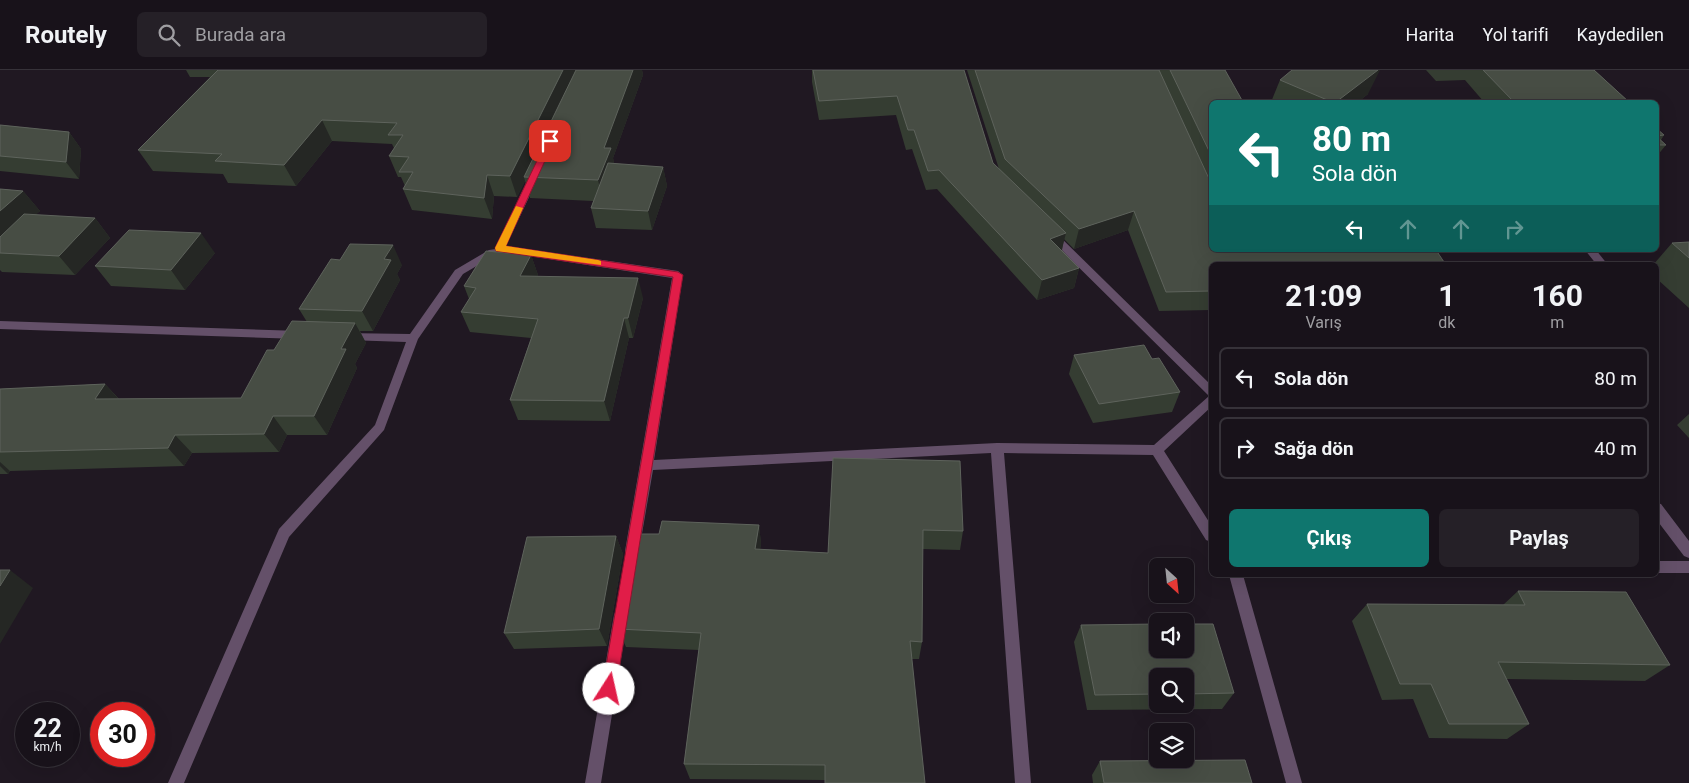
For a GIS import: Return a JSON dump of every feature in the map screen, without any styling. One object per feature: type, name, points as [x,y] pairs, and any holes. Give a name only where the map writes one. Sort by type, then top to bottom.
[{"type":"street","points":[[176,783],[284,533],[380,427],[413,338],[459,272],[500,248],[542,159]]},
{"type":"street","points":[[1044,228],[1209,390]]},
{"type":"street","points":[[500,248],[678,275],[630,561]]},
{"type":"street","points":[[1592,252],[1600,262]]},
{"type":"street","points":[[0,325],[315,335]]},
{"type":"street","points":[[334,336],[413,338]]},
{"type":"street","points":[[647,465],[996,448],[1157,450],[1209,402]]},
{"type":"street","points":[[996,448],[1024,783]]},
{"type":"street","points":[[1157,450],[1209,533]]},
{"type":"street","points":[[1659,512],[1689,552]]},
{"type":"street","points":[[1659,567],[1689,567]]},
{"type":"street","points":[[1237,577],[1294,783]]},
{"type":"street","points":[[593,783],[624,600]]},
{"type":"building","points":[[218,70],[563,70],[510,176],[487,175],[484,198],[403,189],[413,172],[399,172],[409,157],[389,156],[403,135],[388,135],[397,123],[322,120],[284,165],[215,161],[222,154],[138,150]]},
{"type":"building","points":[[576,70],[633,70],[604,148],[611,148],[598,180],[524,177]]},
{"type":"building","points":[[813,70],[964,70],[993,163],[1066,233],[1050,239],[1079,268],[1042,280],[939,170],[928,171],[914,130],[908,130],[897,96],[819,101]]},
{"type":"building","points":[[975,70],[1159,70],[1209,179],[1209,252],[1437,252],[1444,262],[1209,262],[1209,291],[1166,292],[1134,211],[1079,229],[1005,159]]},
{"type":"building","points":[[1170,70],[1225,70],[1242,100],[1209,100],[1209,151]]},
{"type":"building","points":[[1292,70],[1378,70],[1339,100],[1327,100],[1280,80]]},
{"type":"building","points":[[1483,70],[1594,70],[1627,100],[1512,100]]},
{"type":"building","points":[[0,125],[69,132],[66,162],[0,156]]},
{"type":"building","points":[[1659,139],[1666,145],[1659,145]]},
{"type":"building","points":[[608,163],[663,167],[648,211],[591,208]]},
{"type":"building","points":[[0,189],[23,191],[0,211]]},
{"type":"building","points":[[24,214],[95,218],[59,256],[0,253],[0,237]]},
{"type":"building","points":[[129,230],[201,233],[171,270],[95,266]]},
{"type":"building","points":[[1689,242],[1689,258],[1672,243]]},
{"type":"building","points":[[350,244],[393,245],[384,259],[391,260],[362,311],[299,309],[331,259],[340,260]]},
{"type":"building","points":[[486,251],[531,255],[520,276],[638,278],[628,318],[624,318],[604,401],[510,400],[538,319],[461,312],[476,288],[464,286]]},
{"type":"building","points":[[292,321],[355,323],[341,349],[346,349],[314,416],[273,416],[264,434],[175,435],[168,448],[0,452],[0,389],[105,384],[95,399],[241,398],[267,350],[274,350]]},
{"type":"building","points":[[1144,345],[1152,359],[1159,358],[1180,392],[1099,404],[1074,355]]},
{"type":"building","points":[[833,458],[960,461],[963,531],[923,530],[922,642],[910,641],[925,783],[825,783],[825,765],[684,764],[701,633],[618,629],[635,534],[659,534],[662,521],[759,525],[755,549],[828,553]]},
{"type":"building","points":[[616,536],[599,629],[504,633],[527,537]]},
{"type":"building","points":[[0,570],[10,570],[0,586]]},
{"type":"building","points":[[1518,591],[1626,592],[1670,665],[1498,662],[1529,724],[1449,724],[1431,684],[1400,684],[1367,604],[1525,605]]},
{"type":"building","points":[[1149,624],[1149,658],[1194,658],[1194,624],[1213,624],[1234,693],[1194,694],[1194,668],[1149,668],[1149,694],[1095,695],[1081,625]]},
{"type":"building","points":[[1194,760],[1245,760],[1252,783],[1104,783],[1100,761],[1149,761],[1149,768],[1194,768]]},
{"type":"slow traffic","points":[[519,208],[500,248],[598,263]]},
{"type":"route","points":[[550,141],[500,248],[678,275],[609,689]]}]
